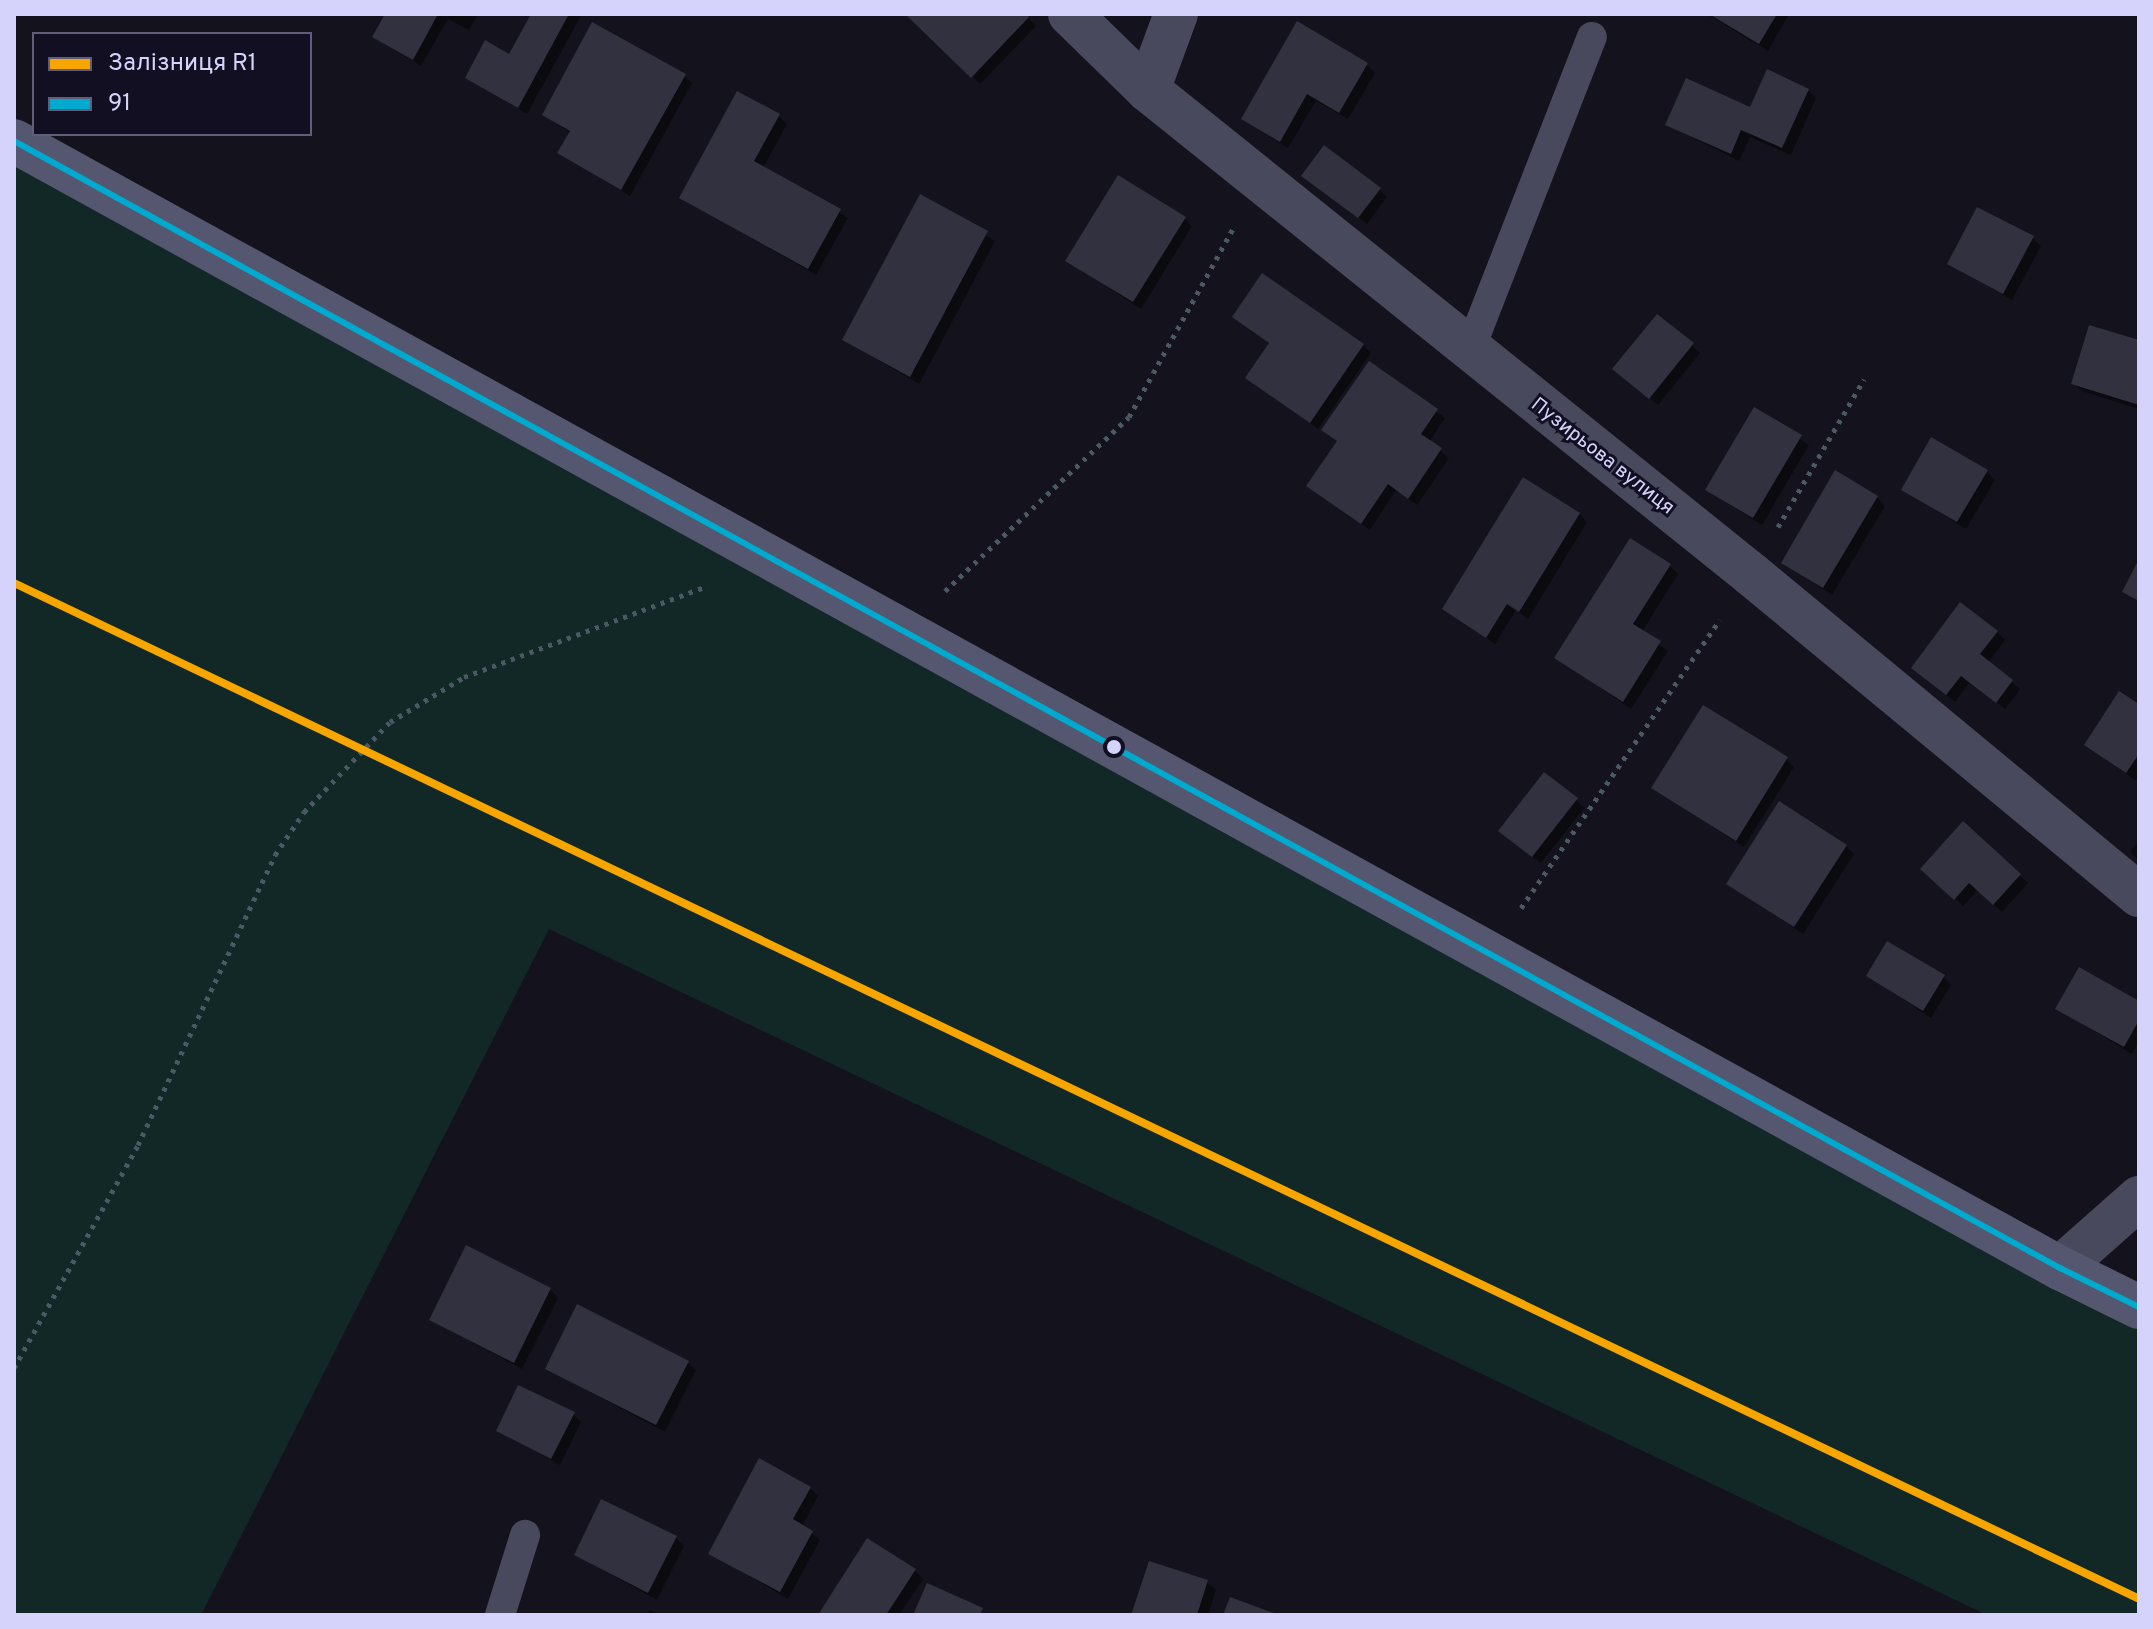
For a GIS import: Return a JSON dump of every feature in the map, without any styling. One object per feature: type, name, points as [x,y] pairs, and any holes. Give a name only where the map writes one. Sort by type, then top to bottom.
[{"type":"street","name":"Пузирьова вулиця","points":[[1070,14],[1148,90],[1469,352],[1751,574],[2139,895]]},
{"type":"street","points":[[1148,90],[1176,14]]},
{"type":"street","points":[[14,141],[2060,1268],[2139,1307]]},
{"type":"street","points":[[2060,1268],[2139,1198]]},
{"type":"lane","points":[[1469,352],[1592,37]]},
{"type":"lane","points":[[500,1615],[525,1535]]},
{"type":"path","points":[[903,630],[1129,417],[1259,181]]},
{"type":"path","points":[[1491,952],[1751,574],[1864,379]]},
{"type":"path","points":[[14,1368],[138,1145],[275,855],[304,812],[390,722],[464,677],[777,561]]},
{"type":"green space","points":[[14,141],[2139,1307],[2139,1615],[1987,1615],[549,929],[201,1615],[14,1615]]},
{"type":"building","points":[[385,14],[438,14],[413,60],[372,37]]},
{"type":"building","points":[[531,14],[569,14],[518,108],[465,78],[485,40],[509,54]]},
{"type":"building","points":[[905,14],[1026,14],[1029,17],[971,78]]},
{"type":"building","points":[[1709,14],[1777,14],[1759,44]]},
{"type":"building","points":[[1297,21],[1368,63],[1339,113],[1307,94],[1280,142],[1241,119]]},
{"type":"building","points":[[592,22],[686,74],[621,190],[557,153],[570,131],[542,115]]},
{"type":"building","points":[[1767,69],[1809,89],[1782,148],[1741,130],[1731,154],[1665,125],[1686,78],[1750,107]]},
{"type":"building","points":[[737,91],[780,114],[754,161],[841,209],[808,269],[679,198]]},
{"type":"building","points":[[1324,145],[1381,188],[1358,218],[1301,176]]},
{"type":"building","points":[[1118,175],[1186,217],[1133,302],[1065,261]]},
{"type":"building","points":[[920,194],[988,231],[910,377],[842,340]]},
{"type":"building","points":[[1977,207],[2034,236],[2003,294],[1947,264]]},
{"type":"building","points":[[1262,273],[1364,344],[1310,423],[1245,378],[1269,343],[1232,317]]},
{"type":"building","points":[[1657,314],[1694,343],[1649,399],[1612,369]]},
{"type":"building","points":[[2089,325],[2139,340],[2139,405],[2071,384]]},
{"type":"building","points":[[1369,361],[1438,409],[1421,434],[1442,448],[1408,499],[1388,484],[1361,524],[1306,486],[1337,441],[1321,430]]},
{"type":"building","points":[[1754,407],[1802,435],[1753,518],[1705,490]]},
{"type":"building","points":[[1931,437],[1988,470],[1957,522],[1901,490]]},
{"type":"building","points":[[1835,470],[1878,496],[1823,588],[1781,563]]},
{"type":"building","points":[[1523,477],[1580,513],[1519,612],[1507,604],[1486,638],[1442,609]]},
{"type":"building","points":[[1630,538],[1671,564],[1633,624],[1661,641],[1623,702],[1554,658]]},
{"type":"building","points":[[2139,559],[2139,601],[2122,592]]},
{"type":"building","points":[[1960,602],[1998,631],[1980,654],[2013,680],[1996,703],[1961,676],[1946,695],[1911,668]]},
{"type":"building","points":[[2119,691],[2139,704],[2139,754],[2126,773],[2084,745]]},
{"type":"building","points":[[1703,705],[1788,757],[1736,841],[1651,788]]},
{"type":"building","points":[[1544,772],[1578,798],[1532,857],[1498,831]]},
{"type":"building","points":[[1779,801],[1847,845],[1794,927],[1726,884]]},
{"type":"building","points":[[1963,821],[2021,874],[1993,905],[1969,883],[1954,900],[1920,869]]},
{"type":"building","points":[[1887,941],[1945,975],[1923,1011],[1866,976]]},
{"type":"building","points":[[2079,967],[2139,1001],[2139,1020],[2124,1047],[2055,1009]]},
{"type":"building","points":[[466,1245],[551,1288],[514,1363],[429,1320]]},
{"type":"building","points":[[577,1304],[689,1361],[656,1425],[545,1369]]},
{"type":"building","points":[[518,1385],[575,1412],[551,1459],[496,1431]]},
{"type":"building","points":[[759,1458],[811,1487],[793,1519],[813,1531],[780,1592],[708,1554]]},
{"type":"building","points":[[601,1499],[677,1536],[648,1593],[574,1555]]},
{"type":"building","points":[[867,1538],[916,1569],[886,1615],[818,1615]]},
{"type":"building","points":[[1149,1561],[1208,1580],[1197,1615],[1131,1615]]},
{"type":"building","points":[[927,1583],[983,1608],[980,1615],[913,1615]]},
{"type":"building","points":[[1230,1597],[1279,1615],[1223,1615]]},
{"type":"rail line","name":"R1","points":[[14,583],[2139,1599]]},
{"type":"transit line","name":"91","points":[[14,141],[2060,1268],[2139,1307]]}]
